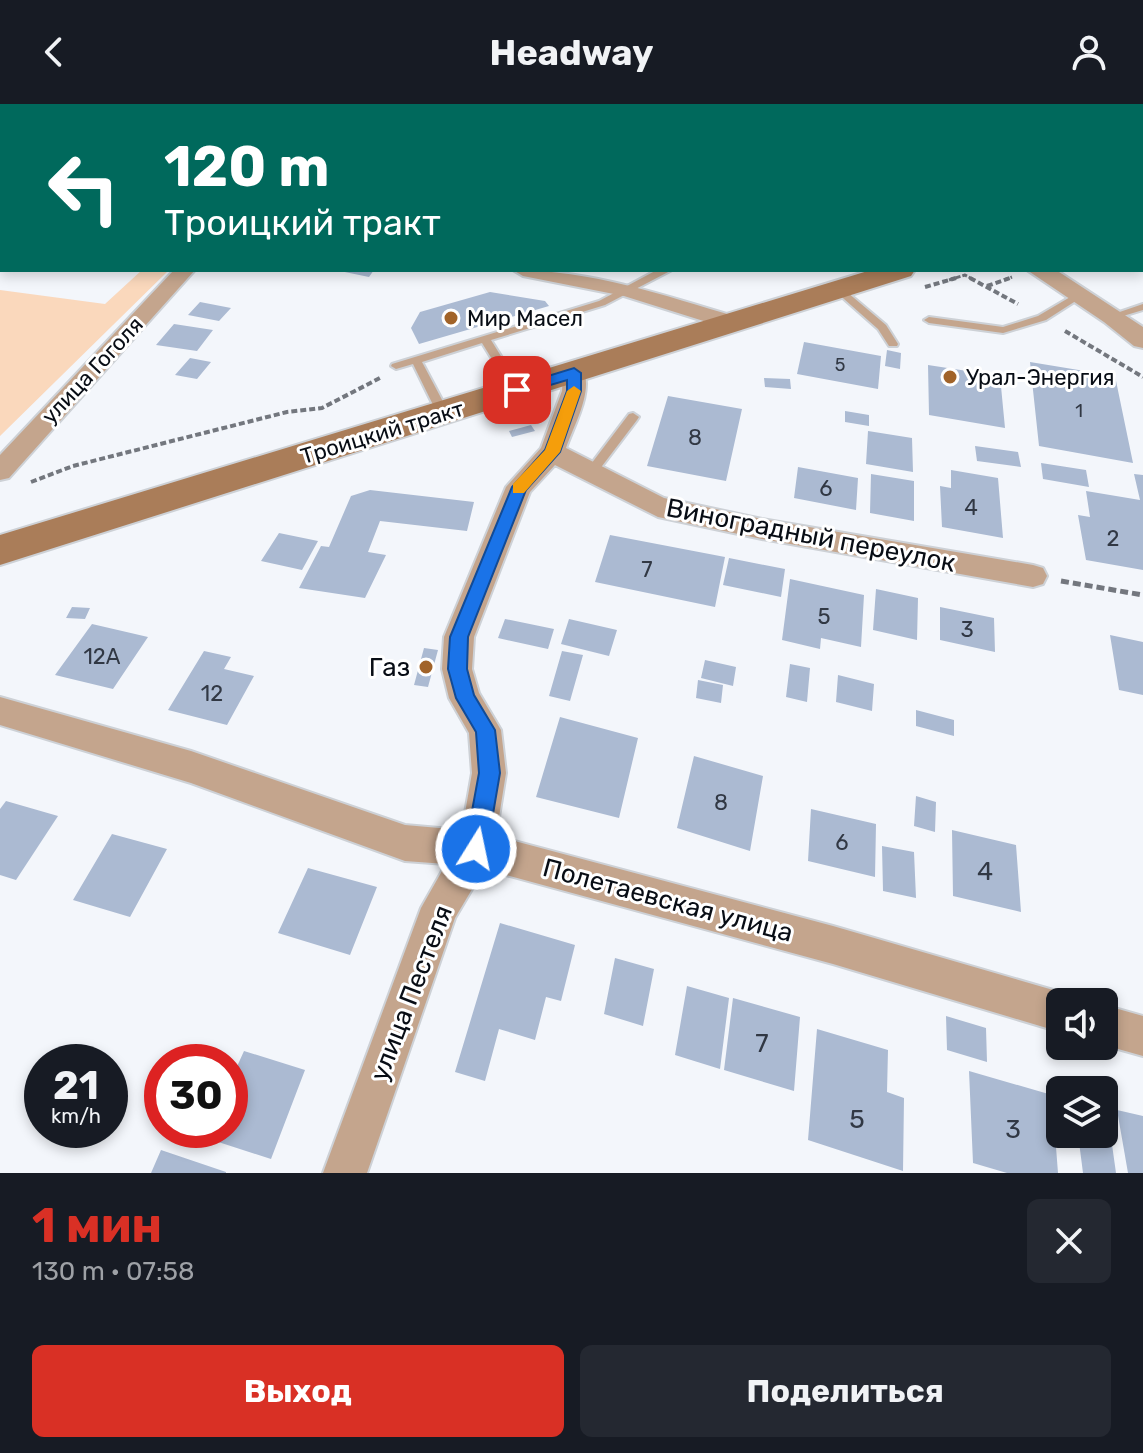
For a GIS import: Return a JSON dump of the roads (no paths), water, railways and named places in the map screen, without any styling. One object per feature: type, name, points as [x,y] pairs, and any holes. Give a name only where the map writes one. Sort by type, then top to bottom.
[{"type":"main road","name":"Троицкий тракт","points":[[0,550],[894,272]]},
{"type":"street","name":"улица Гоголя","points":[[0,471],[183,272]]},
{"type":"street","points":[[533,272],[628,291],[729,322]]},
{"type":"street","points":[[1042,272],[1113,316],[1143,340]]},
{"type":"street","name":"улица Пестеля","points":[[345,1173],[440,908],[476,849],[489,773],[485,730],[465,698],[457,669],[459,637],[519,487],[552,452],[574,391],[574,373]]},
{"type":"street","name":"Виноградный переулок","points":[[552,452],[658,507],[777,532],[1033,576]]},
{"type":"street","name":"Полетаевская улица","points":[[0,711],[191,767],[405,843],[476,849],[833,945],[1046,1008]]},
{"type":"street","points":[[1118,1029],[1143,1036]]},
{"type":"lane","points":[[396,366],[602,303],[628,291],[643,276],[659,272]]},
{"type":"lane","points":[[838,289],[882,327],[893,344]]},
{"type":"lane","points":[[929,320],[1003,330],[1042,318],[1080,295]]},
{"type":"lane","points":[[1113,316],[1143,307]]},
{"type":"lane","points":[[485,339],[517,390]]},
{"type":"lane","points":[[416,360],[443,413]]},
{"type":"lane","points":[[592,471],[633,417]]},
{"type":"place","name":"Мир Масел","points":[[451,318]]},
{"type":"place","name":"Урал-Энергия","points":[[950,377]]},
{"type":"place","name":"Газ","points":[[426,667]]}]
